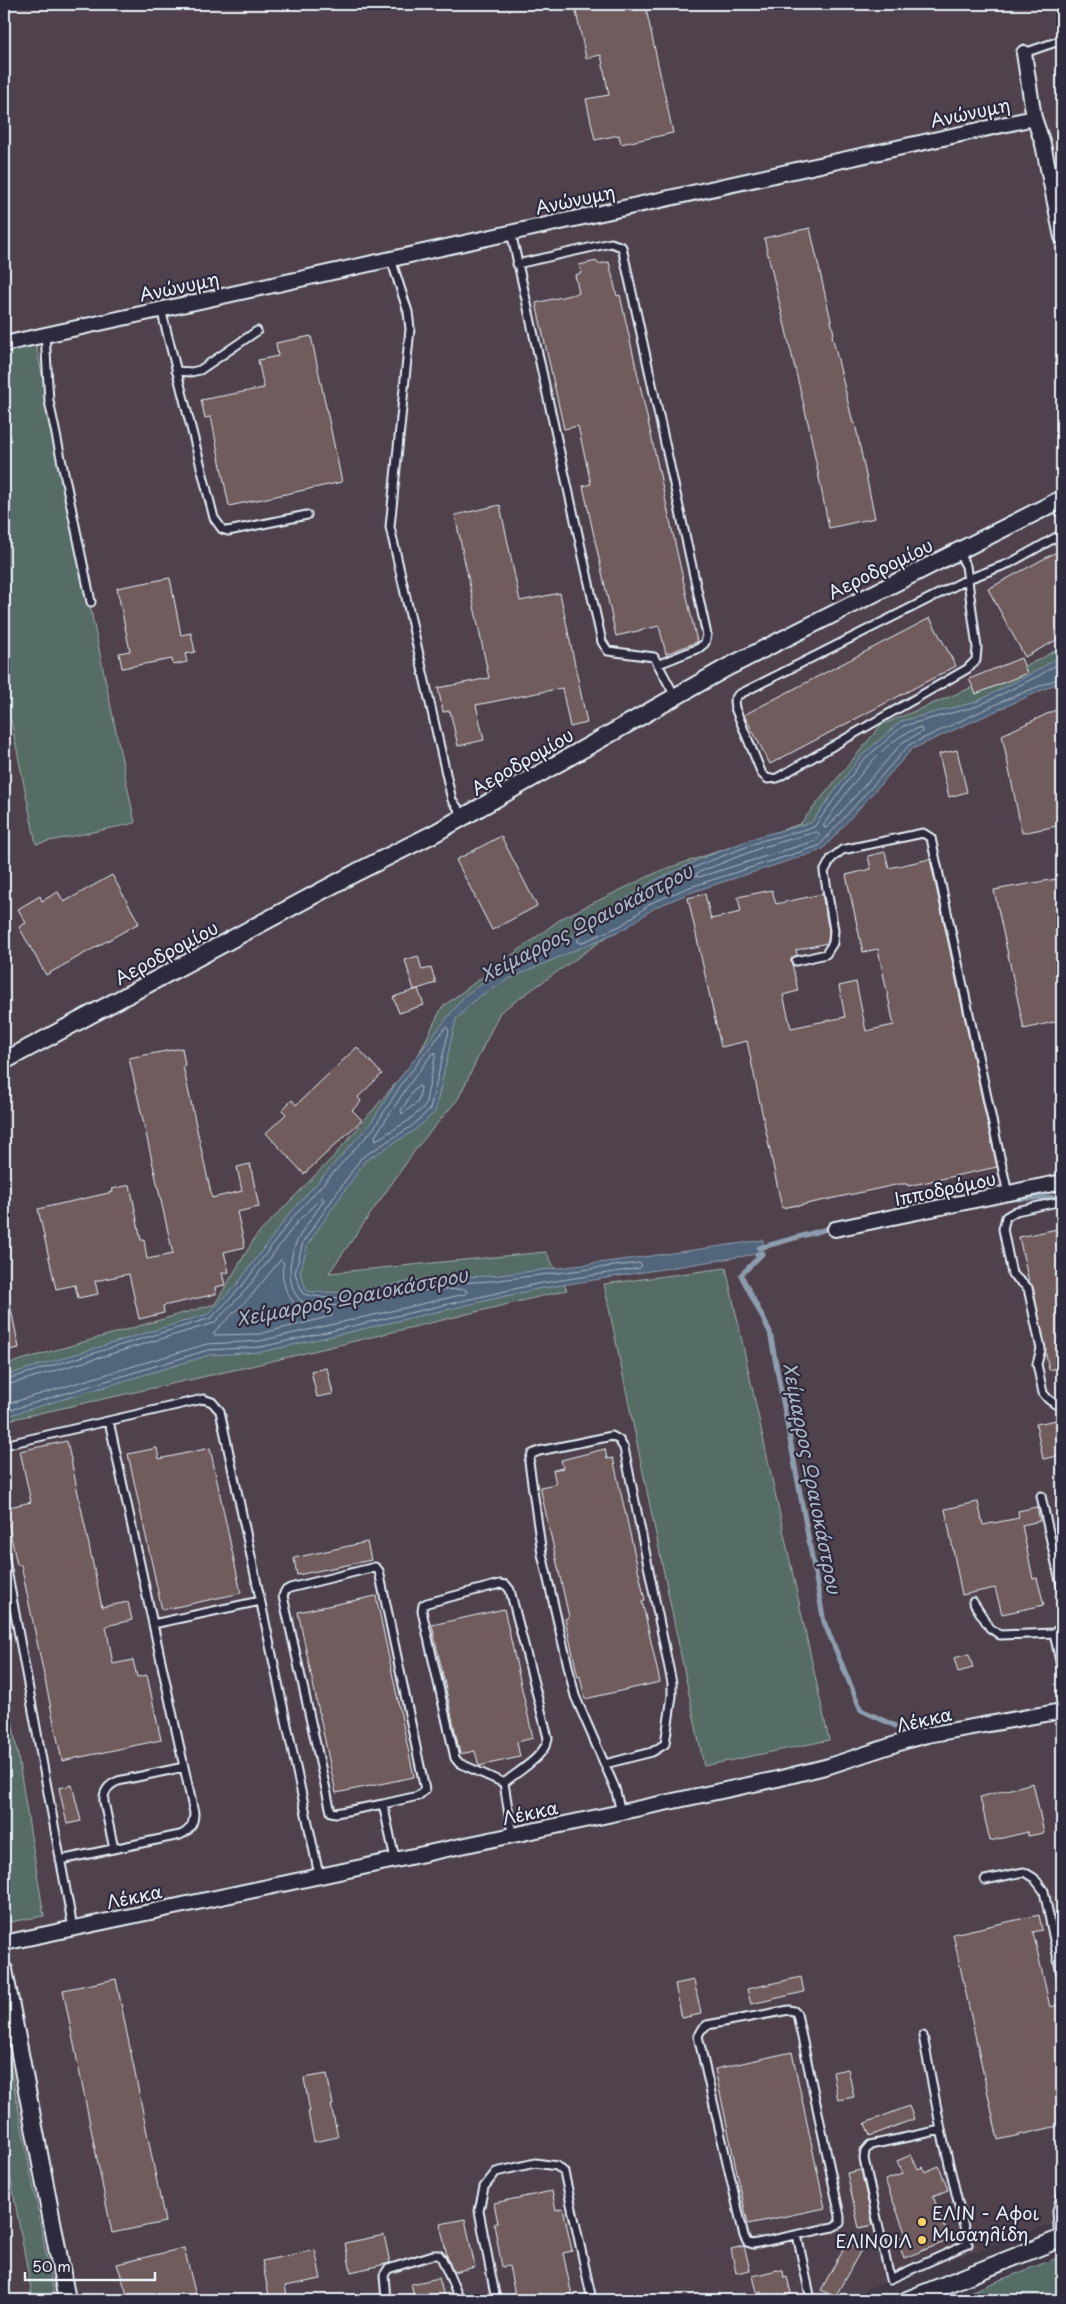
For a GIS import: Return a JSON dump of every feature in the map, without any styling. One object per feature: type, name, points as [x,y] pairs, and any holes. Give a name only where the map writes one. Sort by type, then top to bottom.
[{"type":"street","points":[[1024,52],[1034,118]]},
{"type":"street","name":"Ανώνυμη","points":[[4,344],[1034,118],[1044,144],[1062,237]]},
{"type":"street","name":"Αεροδρομίου","points":[[4,1061],[464,816],[675,696],[867,596],[1062,499]]},
{"type":"street","name":"Ιπποδρόμου","points":[[835,1229],[1062,1182]]},
{"type":"street","name":"Λέκκα","points":[[4,1942],[621,1812],[829,1766],[908,1740],[1062,1711]]},
{"type":"street","points":[[4,1970],[67,2300]]},
{"type":"street","points":[[907,2300],[1061,2238]]},
{"type":"lane","points":[[1024,52],[1062,40]]},
{"type":"lane","points":[[511,232],[602,642],[608,651],[654,657],[675,696]]},
{"type":"lane","points":[[517,264],[611,243],[622,247],[707,635],[705,643],[699,648],[659,664]]},
{"type":"lane","points":[[391,259],[408,312],[410,328],[390,527],[452,800],[464,816]]},
{"type":"lane","points":[[161,309],[217,524],[228,531],[307,515]]},
{"type":"lane","points":[[176,371],[191,372],[200,370],[257,331]]},
{"type":"lane","points":[[45,335],[49,401],[91,602]]},
{"type":"lane","points":[[958,552],[966,566],[968,579],[977,648],[976,660],[967,669],[777,778],[768,779],[762,774],[735,708],[734,700],[738,694],[968,579],[1010,563],[1062,534]]},
{"type":"lane","points":[[796,961],[826,954],[833,943],[834,930],[824,872],[831,860],[842,850],[851,848],[923,833],[931,838],[1008,1194]]},
{"type":"lane","points":[[1062,1201],[1016,1211],[1006,1217],[1003,1229],[1012,1274],[1028,1288],[1041,1348],[1037,1364],[1043,1393],[1055,1404],[1062,1402]]},
{"type":"lane","points":[[4,1445],[203,1399],[212,1402],[220,1411],[319,1875]]},
{"type":"lane","points":[[60,1860],[180,1835],[189,1829],[194,1819],[109,1421]]},
{"type":"lane","points":[[604,1764],[660,1749],[665,1744],[672,1696],[672,1683],[624,1448],[619,1440],[612,1436],[539,1451],[532,1454],[529,1462],[542,1554],[575,1696],[604,1764],[615,1788],[621,1812]]},
{"type":"lane","points":[[1041,1496],[1062,1590]]},
{"type":"lane","points":[[4,1554],[73,1928]]},
{"type":"lane","points":[[375,1567],[379,1571],[426,1790],[418,1796],[384,1804],[336,1813],[331,1812],[283,1596],[285,1591],[290,1588],[375,1567]]},
{"type":"lane","points":[[500,1584],[506,1585],[510,1590],[548,1738],[547,1746],[542,1752],[504,1783],[459,1763],[455,1758],[422,1611],[423,1605],[427,1602],[500,1584]]},
{"type":"lane","points":[[153,1624],[260,1600]]},
{"type":"lane","points":[[973,1602],[990,1628],[1000,1635],[1054,1633],[1062,1626]]},
{"type":"lane","points":[[1054,1633],[1062,1671]]},
{"type":"lane","points":[[114,1849],[103,1797],[108,1786],[118,1781],[184,1767]]},
{"type":"lane","points":[[504,1783],[512,1834]]},
{"type":"lane","points":[[384,1804],[395,1859]]},
{"type":"lane","points":[[985,1880],[1024,1872],[1034,1878],[1044,1891],[1062,1978]]},
{"type":"lane","points":[[789,2010],[797,2014],[840,2216],[840,2223],[833,2228],[798,2235],[754,2244],[747,2242],[744,2236],[698,2036],[707,2025],[789,2010]]},
{"type":"lane","points":[[923,2036],[941,2130],[968,2244],[890,2279],[864,2159],[865,2151],[870,2145],[941,2130]]},
{"type":"lane","points":[[496,2300],[479,2210],[484,2187],[496,2172],[535,2163],[557,2166],[564,2172],[592,2300]]},
{"type":"lane","points":[[1061,2238],[1058,2210],[1062,2192]]},
{"type":"lane","points":[[798,2235],[811,2300]]},
{"type":"lane","points":[[386,2300],[384,2275],[388,2269],[433,2255],[442,2259],[460,2300]]},
{"type":"shaded area","points":[[4,4],[1062,4],[1062,2220],[875,2286],[843,2300],[4,2300]]},
{"type":"green space","points":[[36,345],[135,823],[36,844],[4,686],[4,352]]},
{"type":"green space","points":[[1062,646],[1062,680],[906,748],[807,854],[665,896],[500,1012],[458,1099],[418,1146],[329,1273],[546,1252],[567,1290],[243,1368],[4,1421],[4,1365],[215,1304],[256,1236],[333,1157],[417,1058],[442,1007],[562,918],[662,870],[800,824],[881,725],[1041,659]]},
{"type":"green space","points":[[726,1268],[829,1740],[704,1766],[604,1284]]},
{"type":"green space","points":[[4,1671],[44,1916],[4,1923]]},
{"type":"green space","points":[[4,2033],[55,2300],[33,2300],[4,2142]]},
{"type":"green space","points":[[1062,2256],[1062,2296],[1053,2300],[949,2300]]},
{"type":"water","points":[[1062,655],[1062,681],[912,749],[822,850],[692,892],[656,907],[624,929],[511,978],[478,997],[456,1019],[435,1112],[415,1130],[365,1161],[308,1244],[300,1273],[307,1291],[337,1292],[364,1290],[430,1279],[489,1276],[565,1267],[763,1240],[763,1253],[537,1289],[262,1352],[210,1355],[4,1417],[4,1376],[208,1314],[238,1283],[289,1214],[370,1124],[399,1079],[465,995],[483,983],[568,941],[580,929],[652,882],[700,859],[760,836],[811,823],[859,758],[901,721],[976,702],[1038,670]]},
{"type":"building","points":[[589,4],[645,4],[673,133],[621,144],[619,135],[595,140],[586,99],[609,95],[601,55],[586,58],[575,7]]},
{"type":"building","points":[[810,228],[834,334],[832,335],[853,423],[855,423],[875,518],[829,528],[809,427],[764,238]]},
{"type":"building","points":[[597,261],[598,264],[609,262],[617,296],[620,295],[697,642],[666,654],[659,626],[616,636],[583,486],[591,484],[578,426],[564,429],[536,303],[579,293],[575,275],[582,273],[579,265]]},
{"type":"building","points":[[311,336],[342,482],[229,506],[211,417],[205,418],[201,400],[264,388],[258,360],[278,356],[276,343]]},
{"type":"building","points":[[500,505],[520,601],[560,593],[587,723],[570,727],[562,688],[476,705],[484,740],[458,746],[450,711],[443,712],[438,688],[489,678],[455,515]]},
{"type":"building","points":[[1062,549],[1062,637],[1025,657],[988,589]]},
{"type":"building","points":[[170,578],[181,635],[191,633],[195,652],[185,654],[187,662],[173,665],[172,659],[122,668],[119,653],[130,651],[117,588]]},
{"type":"building","points":[[930,618],[956,666],[770,764],[744,715]]},
{"type":"building","points":[[1021,658],[1027,673],[976,694],[969,679]]},
{"type":"building","points":[[1062,707],[1062,825],[1022,833],[1002,735]]},
{"type":"building","points":[[957,750],[967,792],[949,797],[939,754]]},
{"type":"building","points":[[501,836],[537,906],[492,930],[456,860]]},
{"type":"building","points":[[885,852],[889,868],[930,859],[997,1167],[908,1186],[907,1184],[900,1184],[782,1208],[747,1041],[721,1047],[688,898],[705,894],[711,919],[741,912],[738,897],[772,890],[776,904],[822,894],[829,930],[828,941],[827,943],[796,950],[797,955],[791,959],[798,991],[783,995],[791,1028],[845,1017],[839,986],[856,982],[866,1031],[894,1025],[878,949],[863,952],[846,875],[871,869],[868,856]]},
{"type":"building","points":[[112,875],[139,923],[46,975],[19,927],[26,923],[18,909],[40,896],[42,901],[58,892],[64,902]]},
{"type":"building","points":[[1062,878],[1062,1020],[1024,1029],[994,890]]},
{"type":"building","points":[[418,956],[422,970],[431,968],[436,983],[414,990],[405,960]]},
{"type":"building","points":[[418,989],[424,1005],[399,1013],[393,997]]},
{"type":"building","points":[[357,1047],[382,1074],[358,1097],[361,1102],[352,1110],[362,1120],[304,1174],[266,1133],[286,1114],[282,1110],[292,1100],[296,1105]]},
{"type":"building","points":[[182,1048],[185,1065],[183,1066],[212,1198],[242,1191],[237,1167],[250,1164],[259,1207],[237,1212],[245,1247],[224,1252],[229,1272],[222,1273],[225,1285],[215,1287],[216,1294],[163,1306],[164,1313],[139,1319],[129,1274],[95,1281],[98,1294],[78,1298],[75,1285],[56,1289],[38,1209],[113,1192],[112,1189],[130,1185],[141,1240],[144,1240],[147,1259],[173,1254],[129,1058]]},
{"type":"building","points":[[1062,1228],[1062,1367],[1049,1370],[1033,1287],[1029,1282],[1019,1237]]},
{"type":"building","points":[[4,1304],[10,1304],[19,1348],[4,1351]]},
{"type":"building","points":[[327,1368],[333,1394],[317,1397],[311,1371]]},
{"type":"building","points":[[1062,1419],[1062,1455],[1043,1459],[1036,1424]]},
{"type":"building","points":[[67,1441],[102,1607],[128,1602],[132,1620],[106,1626],[113,1664],[133,1660],[137,1677],[147,1675],[161,1740],[62,1761],[21,1565],[17,1565],[5,1508],[31,1502],[20,1451]]},
{"type":"building","points":[[157,1448],[159,1459],[210,1448],[241,1593],[162,1610],[128,1454]]},
{"type":"building","points":[[605,1449],[607,1459],[613,1458],[645,1600],[642,1601],[660,1682],[585,1699],[565,1619],[569,1617],[540,1487],[556,1484],[553,1470],[563,1468],[561,1460]]},
{"type":"building","points":[[978,1502],[983,1525],[1019,1518],[1018,1511],[1037,1507],[1040,1521],[1022,1525],[1033,1579],[1037,1578],[1044,1605],[1002,1614],[995,1588],[962,1595],[945,1509]]},
{"type":"building","points":[[367,1542],[371,1560],[297,1575],[294,1558]]},
{"type":"building","points":[[376,1596],[414,1777],[336,1793],[298,1612]]},
{"type":"building","points":[[504,1609],[533,1738],[517,1742],[520,1757],[479,1766],[475,1751],[460,1754],[432,1625]]},
{"type":"building","points":[[969,1654],[973,1668],[958,1672],[954,1658]]},
{"type":"building","points":[[1033,1783],[1044,1833],[1028,1836],[1028,1832],[990,1841],[980,1797]]},
{"type":"building","points":[[72,1785],[81,1821],[67,1824],[59,1788]]},
{"type":"building","points":[[1039,1915],[1042,1930],[1033,1932],[1050,2007],[1058,2005],[1062,2022],[1062,2125],[998,2140],[953,1934]]},
{"type":"building","points":[[801,1977],[804,1992],[751,2004],[747,1989]]},
{"type":"building","points":[[116,1979],[165,2222],[112,2233],[63,1990]]},
{"type":"building","points":[[694,1980],[701,2014],[682,2018],[675,1984]]},
{"type":"building","points":[[792,2052],[825,2208],[748,2224],[715,2069]]},
{"type":"building","points":[[848,2069],[854,2097],[838,2100],[833,2072]]},
{"type":"building","points":[[327,2074],[338,2137],[314,2142],[304,2078]]},
{"type":"building","points":[[909,2106],[914,2119],[870,2136],[865,2123]]},
{"type":"building","points":[[911,2155],[918,2169],[923,2167],[925,2172],[939,2166],[948,2190],[933,2196],[950,2240],[904,2258],[897,2239],[906,2235],[885,2180],[902,2174],[897,2161]]},
{"type":"building","points":[[861,2170],[873,2225],[859,2228],[847,2173]]},
{"type":"building","points":[[552,2191],[556,2210],[563,2208],[572,2251],[563,2253],[573,2300],[516,2300],[509,2266],[502,2267],[494,2224],[498,2223],[494,2203]]},
{"type":"building","points":[[465,2219],[475,2267],[453,2272],[447,2256],[440,2224]]},
{"type":"building","points":[[384,2235],[390,2263],[351,2272],[345,2243]]},
{"type":"building","points":[[847,2242],[861,2250],[835,2297],[821,2290]]},
{"type":"building","points":[[744,2246],[750,2270],[736,2273],[731,2249]]},
{"type":"building","points":[[184,2248],[197,2300],[129,2300],[117,2264]]},
{"type":"building","points":[[315,2250],[321,2279],[285,2286],[288,2300],[270,2300],[262,2261]]},
{"type":"building","points":[[777,2270],[783,2271],[784,2278],[787,2277],[792,2297],[779,2300],[763,2300],[761,2292],[757,2292],[753,2276]]},
{"type":"building","points":[[439,2278],[445,2300],[415,2300],[411,2284]]},
{"type":"waterway","name":"Χείμαρρος Ωραιοκάστρου","points":[[1008,1199],[1062,1197]]},
{"type":"waterway","name":"Χείμαρρος Ωραιοκάστρου","points":[[759,1248],[834,1227]]},
{"type":"waterway","name":"Χείμαρρος Ωραιοκάστρου","points":[[757,1254],[763,1253],[741,1275],[770,1332],[824,1622],[861,1710],[902,1729]]},
{"type":"place","name":"ΕΛΙΝ - Αφοι Μισαηλίδη","points":[[922,2222]]},
{"type":"place","name":"ΕΛΙΝΟΙΛ","points":[[922,2240]]}]
